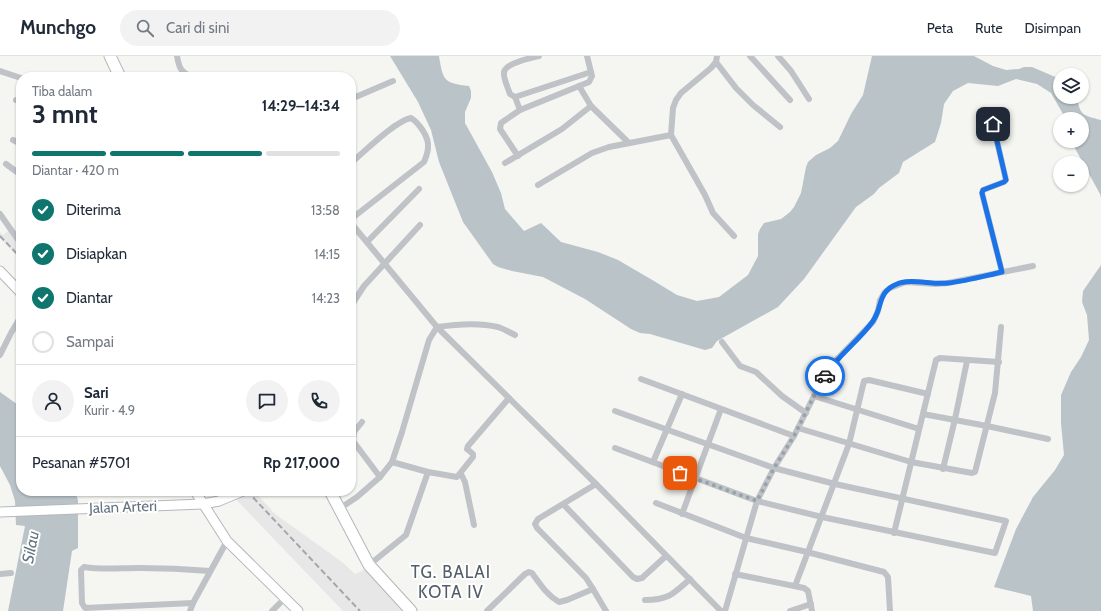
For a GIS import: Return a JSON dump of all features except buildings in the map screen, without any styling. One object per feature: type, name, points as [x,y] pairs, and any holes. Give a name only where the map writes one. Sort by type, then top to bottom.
[{"type":"highway","points":[[110,56],[118,72]]},
{"type":"highway","points":[[333,496],[369,565],[411,611]]},
{"type":"street","points":[[177,56],[180,69],[184,72]]},
{"type":"street","points":[[520,110],[515,96],[510,94],[504,74],[506,68],[517,62],[539,56]]},
{"type":"street","points":[[518,156],[500,127],[501,124],[520,110],[588,82],[592,76],[588,56]]},
{"type":"street","points":[[750,56],[790,100]]},
{"type":"street","points":[[778,56],[792,71],[809,99]]},
{"type":"street","points":[[734,236],[713,213],[671,135],[672,108],[681,93],[711,68],[716,59],[745,96],[780,127]]},
{"type":"street","points":[[0,70],[16,76]]},
{"type":"street","points":[[515,96],[591,72]]},
{"type":"street","points":[[356,97],[393,81]]},
{"type":"street","points":[[579,86],[591,106],[628,143]]},
{"type":"street","points":[[505,164],[562,129],[591,106]]},
{"type":"street","points":[[356,159],[404,119],[410,118],[415,120],[428,143],[428,152],[424,162],[356,215]]},
{"type":"street","points":[[993,124],[1006,180],[986,188],[982,193],[1002,272]]},
{"type":"street","points":[[538,185],[592,152],[609,146],[671,135]]},
{"type":"street","points":[[6,164],[16,172]]},
{"type":"street","points":[[367,242],[419,189]]},
{"type":"street","points":[[0,214],[16,237]]},
{"type":"street","points":[[356,298],[384,262],[420,225]]},
{"type":"street","points":[[356,229],[437,327],[596,484],[721,611]]},
{"type":"street","points":[[725,611],[757,501],[774,468],[794,436],[814,396],[836,360],[873,322],[878,311],[880,300],[885,292],[896,285],[906,282],[932,284],[948,283],[1033,266]]},
{"type":"street","points":[[0,271],[16,288]]},
{"type":"street","points":[[0,355],[16,324]]},
{"type":"street","points":[[340,509],[357,497],[380,477],[392,462],[429,340],[437,327],[456,324],[480,324],[498,327],[515,335]]},
{"type":"street","points":[[798,428],[911,462],[943,469],[972,473],[975,472],[995,393],[1002,327]]},
{"type":"street","points":[[722,342],[740,366],[756,372],[782,396],[806,412]]},
{"type":"street","points":[[894,533],[936,360],[940,358],[999,362]]},
{"type":"street","points":[[943,469],[967,361]]},
{"type":"street","points":[[641,379],[794,436]]},
{"type":"street","points":[[795,586],[849,444],[856,410],[864,383],[867,380],[928,394]]},
{"type":"street","points":[[653,462],[682,394]]},
{"type":"street","points":[[814,396],[919,428]]},
{"type":"street","points":[[392,462],[428,472],[457,477],[461,474],[473,457],[473,454],[467,449],[468,446],[509,398]]},
{"type":"street","points":[[682,514],[721,409]]},
{"type":"street","points":[[615,411],[774,468],[835,484],[1006,521],[995,553],[894,533],[757,501],[694,479],[615,448]]},
{"type":"street","points":[[923,414],[987,426],[1048,440]]},
{"type":"street","points":[[356,430],[362,422]]},
{"type":"street","points":[[356,444],[380,477]]},
{"type":"street","points":[[369,565],[406,535],[428,472]]},
{"type":"street","points":[[461,474],[465,482],[474,524]]},
{"type":"street","points":[[596,484],[538,520],[535,524],[537,528],[586,578],[606,611]]},
{"type":"street","points":[[198,496],[227,541],[298,611]]},
{"type":"street","name":"Jalan Arteri","points":[[0,512],[203,504],[219,501],[231,496]]},
{"type":"street","points":[[656,503],[746,538],[807,552],[886,573],[888,577],[890,611]]},
{"type":"street","points":[[564,505],[633,577],[642,578],[666,556]]},
{"type":"street","points":[[190,611],[227,541]]},
{"type":"street","points":[[193,603],[85,608],[82,603],[80,570],[84,567],[114,570],[169,568],[210,571]]},
{"type":"street","points":[[487,611],[525,574],[529,572],[532,573],[552,599],[558,602],[593,590]]},
{"type":"street","points":[[0,574],[11,573]]},
{"type":"street","points":[[736,574],[795,586],[808,591],[811,608],[790,611]]},
{"type":"street","points":[[645,600],[671,596],[690,579]]},
{"type":"street","points":[[272,611],[285,598]]},
{"type":"shaded area","points":[[11,229],[16,234],[16,255],[0,238],[0,232],[3,235]]},
{"type":"shaded area","points":[[233,496],[259,496],[275,514],[342,562],[355,574],[366,569],[404,611],[343,611]]},
{"type":"water","points":[[390,56],[439,56],[442,71],[446,79],[454,84],[469,86],[471,98],[465,112],[465,123],[492,172],[501,193],[505,209],[524,231],[541,223],[561,242],[598,252],[618,260],[677,295],[697,301],[719,297],[748,275],[758,256],[758,234],[764,223],[781,219],[790,212],[801,193],[808,162],[838,141],[851,114],[863,95],[872,56],[974,56],[993,66],[1006,70],[1032,67],[1053,76],[1053,96],[1051,93],[1037,84],[1016,79],[998,86],[968,83],[953,91],[944,104],[941,123],[935,142],[903,162],[899,173],[856,207],[804,279],[778,307],[717,341],[712,348],[705,350],[650,334],[640,333],[631,329],[585,299],[543,277],[512,271],[493,264],[463,222],[439,162],[431,130],[418,102]]},
{"type":"water","points":[[1057,104],[1078,104],[1082,112],[1062,112]]},
{"type":"water","points":[[1089,117],[1101,120],[1101,198],[1089,174],[1089,156],[1079,156],[1075,148],[1089,148]]},
{"type":"water","points":[[1101,265],[1101,611],[1033,611],[1031,596],[994,587],[1016,529],[1033,497],[1055,470],[1064,455],[1061,423],[1061,395],[1071,372],[1081,357],[1089,340],[1087,315],[1082,302],[1083,291]]},
{"type":"water","name":"Silau","points":[[0,392],[16,403],[16,496],[77,496],[78,500],[78,548],[72,551],[63,611],[8,611],[25,526],[16,525],[15,501],[10,485],[0,466]]},
{"type":"railway","points":[[0,236],[16,253]]},
{"type":"railway","points":[[252,496],[360,611]]},
{"type":"way so far","points":[[680,473],[757,501],[774,468],[794,436],[825,376]]},
{"type":"district","name":"TG. BALAI KOTA IV","points":[[451,582]]},
{"type":"route","points":[[825,376],[836,360],[873,322],[878,311],[880,300],[885,292],[890,288],[912,281],[927,284],[948,283],[1002,272],[982,193],[986,188],[1006,180],[993,124]]}]
